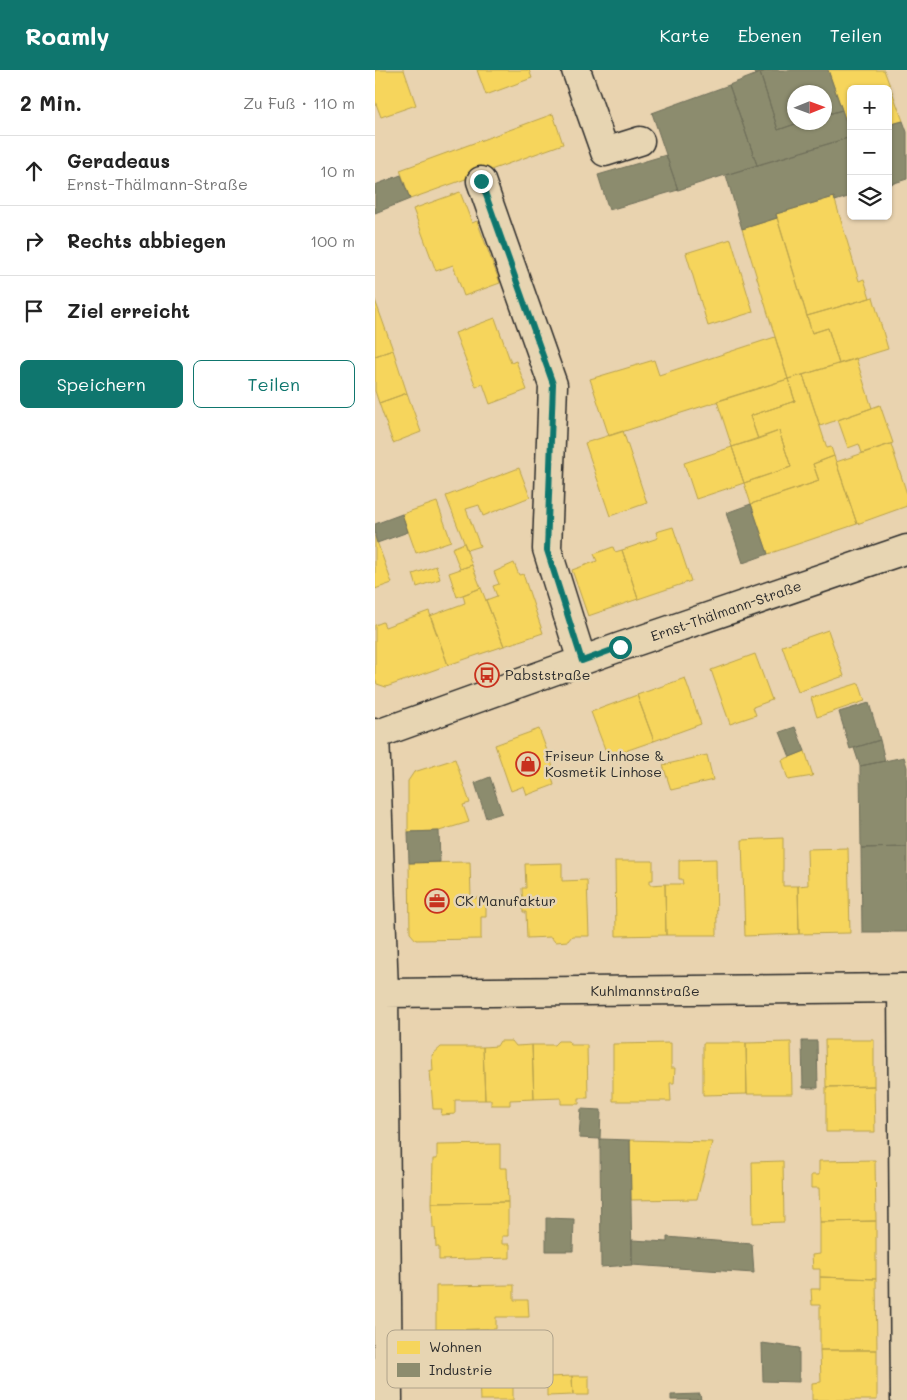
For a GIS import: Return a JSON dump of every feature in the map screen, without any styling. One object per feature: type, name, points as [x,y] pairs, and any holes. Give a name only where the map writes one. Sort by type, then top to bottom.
[{"type":"street","points":[[576,70],[605,152],[641,141]]},
{"type":"street","points":[[481,181],[553,384],[547,550],[582,661]]},
{"type":"street","name":"Ernst-Thälmann-Straße","points":[[375,734],[907,549]]},
{"type":"street","points":[[375,734],[384,993],[387,1330]]},
{"type":"street","points":[[905,988],[905,1400]]},
{"type":"street","name":"Kuhlmannstraße","points":[[384,993],[905,988]]},
{"type":"building: Wohnen","points":[[375,70],[404,70],[416,105],[381,117],[375,101]]},
{"type":"building: Wohnen","points":[[477,70],[529,70],[532,78],[486,95]]},
{"type":"building: Wohnen","points":[[828,70],[884,70],[890,85],[847,85],[847,125]]},
{"type":"building: Wohnen","points":[[892,91],[903,121],[892,124]]},
{"type":"building: Wohnen","points":[[553,114],[563,144],[410,199],[400,170]]},
{"type":"building: Wohnen","points":[[460,192],[472,223],[477,221],[500,283],[464,296],[453,265],[436,271],[413,209]]},
{"type":"building: Wohnen","points":[[834,197],[859,281],[864,279],[870,298],[807,316],[776,214]]},
{"type":"building: Wohnen","points":[[777,218],[812,333],[828,328],[839,364],[788,379],[742,229]]},
{"type":"building: Wohnen","points":[[731,239],[753,312],[708,326],[686,253]]},
{"type":"building: Wohnen","points":[[873,297],[888,349],[839,364],[828,328],[812,333],[807,316]]},
{"type":"building: Wohnen","points":[[375,300],[393,350],[375,356]]},
{"type":"building: Wohnen","points":[[495,318],[511,363],[516,361],[527,390],[490,404],[483,384],[476,387],[455,333]]},
{"type":"building: Wohnen","points":[[775,337],[788,379],[609,436],[590,379],[654,360],[659,375]]},
{"type":"building: Wohnen","points":[[393,350],[407,393],[379,403],[375,391],[375,356]]},
{"type":"building: Wohnen","points":[[856,358],[872,408],[820,426],[803,375]]},
{"type":"building: Wohnen","points":[[803,375],[827,448],[831,447],[834,456],[813,464],[819,481],[751,504],[744,483],[791,467],[779,431],[758,439],[750,416],[795,401],[788,379]]},
{"type":"building: Wohnen","points":[[788,379],[795,401],[750,416],[758,439],[732,447],[717,401]]},
{"type":"building: Wohnen","points":[[407,393],[421,432],[393,443],[379,403]]},
{"type":"building: Wohnen","points":[[880,405],[893,443],[862,453],[859,444],[848,448],[838,420]]},
{"type":"building: Wohnen","points":[[623,431],[647,503],[610,516],[585,443]]},
{"type":"building: Wohnen","points":[[779,431],[791,467],[744,483],[732,447]]},
{"type":"building: Wohnen","points":[[891,444],[907,494],[907,506],[857,524],[836,462]]},
{"type":"building: Wohnen","points":[[732,447],[744,483],[696,499],[684,463]]},
{"type":"building: Wohnen","points":[[834,456],[857,524],[768,554],[751,504],[819,481],[813,464]]},
{"type":"building: Wohnen","points":[[519,468],[530,497],[483,516],[479,505],[466,509],[480,546],[467,550],[446,496]]},
{"type":"building: Wohnen","points":[[437,502],[451,541],[416,553],[402,514]]},
{"type":"building: Wohnen","points":[[673,527],[691,581],[638,599],[622,550],[658,538],[656,532]]},
{"type":"building: Wohnen","points":[[375,536],[392,583],[375,589]]},
{"type":"building: Wohnen","points":[[464,543],[472,565],[460,569],[452,548]]},
{"type":"building: Wohnen","points":[[613,547],[615,552],[622,550],[638,599],[588,616],[572,570],[597,561],[594,554]]},
{"type":"building: Wohnen","points":[[514,563],[519,575],[523,574],[543,633],[504,646],[486,600],[497,596],[493,586],[499,584],[494,572]]},
{"type":"building: Wohnen","points":[[472,565],[481,588],[457,597],[449,573]]},
{"type":"building: Wohnen","points":[[436,566],[440,579],[417,587],[413,574]]},
{"type":"building: Wohnen","points":[[481,588],[504,646],[448,665],[430,616],[465,603],[463,595]]},
{"type":"building: Wohnen","points":[[429,611],[448,665],[386,687],[377,684],[375,679],[375,625],[383,622],[385,627]]},
{"type":"building: Wohnen","points":[[828,630],[844,676],[798,692],[782,646]]},
{"type":"building: Wohnen","points":[[755,654],[772,700],[753,707],[756,715],[730,724],[711,670]]},
{"type":"building: Wohnen","points":[[685,678],[701,724],[654,741],[637,695]]},
{"type":"building: Wohnen","points":[[859,683],[865,701],[817,717],[811,698]]},
{"type":"building: Wohnen","points":[[637,695],[654,741],[608,757],[591,712]]},
{"type":"building: Wohnen","points":[[539,729],[556,775],[552,776],[554,785],[527,795],[524,786],[511,791],[495,745]]},
{"type":"building: Wohnen","points":[[805,751],[813,776],[788,780],[782,760]]},
{"type":"building: Wohnen","points":[[707,755],[713,780],[671,790],[663,765]]},
{"type":"building: Wohnen","points":[[455,759],[470,803],[463,805],[469,822],[439,831],[408,832],[408,781],[414,772]]},
{"type":"building: Wohnen","points":[[783,838],[783,886],[798,886],[799,934],[745,936],[742,840]]},
{"type":"building: Wohnen","points":[[848,848],[850,933],[799,934],[798,886],[808,885],[807,849]]},
{"type":"building: Wohnen","points":[[716,859],[717,935],[666,935],[665,884],[683,884],[682,879],[679,879],[679,860]]},
{"type":"building: Wohnen","points":[[615,861],[653,861],[653,880],[650,880],[650,885],[665,884],[666,935],[616,936]]},
{"type":"building: Wohnen","points":[[470,862],[471,898],[486,898],[486,917],[481,917],[481,939],[416,940],[410,933],[409,863]]},
{"type":"building: Wohnen","points":[[562,863],[562,881],[587,880],[589,936],[572,936],[568,941],[555,942],[551,937],[527,938],[526,912],[523,912],[522,888],[526,888],[525,864]]},
{"type":"building: Wohnen","points":[[825,1040],[874,1040],[874,1086],[826,1087]]},
{"type":"building: Wohnen","points":[[500,1041],[512,1041],[516,1046],[532,1045],[534,1099],[510,1100],[510,1105],[491,1105],[491,1100],[485,1100],[483,1047],[497,1046]]},
{"type":"building: Wohnen","points":[[558,1041],[568,1041],[571,1045],[587,1045],[588,1098],[579,1098],[579,1104],[561,1104],[561,1098],[534,1099],[532,1045],[554,1045]]},
{"type":"building: Wohnen","points":[[791,1042],[792,1094],[747,1094],[746,1043]]},
{"type":"building: Wohnen","points":[[671,1043],[671,1068],[675,1068],[674,1083],[670,1083],[671,1101],[613,1101],[613,1044]]},
{"type":"building: Wohnen","points":[[703,1043],[746,1043],[747,1094],[703,1095]]},
{"type":"building: Wohnen","points":[[441,1047],[483,1047],[485,1100],[455,1100],[455,1114],[441,1115],[442,1109],[433,1109],[430,1071],[433,1071],[432,1055]]},
{"type":"building: Wohnen","points":[[874,1086],[875,1132],[826,1132],[826,1087]]},
{"type":"building: Wohnen","points":[[630,1140],[712,1142],[697,1199],[631,1200]]},
{"type":"building: Wohnen","points":[[500,1144],[500,1168],[507,1168],[508,1202],[432,1203],[433,1159],[437,1159],[437,1145]]},
{"type":"building: Wohnen","points":[[875,1160],[876,1221],[820,1222],[819,1188],[811,1188],[811,1175],[819,1175],[819,1161]]},
{"type":"building: Wohnen","points":[[783,1161],[784,1222],[753,1223],[752,1162]]},
{"type":"building: Wohnen","points":[[508,1202],[508,1236],[502,1236],[502,1244],[510,1244],[510,1258],[439,1260],[439,1247],[436,1247],[435,1228],[433,1228],[432,1203]]},
{"type":"building: Wohnen","points":[[876,1221],[876,1279],[820,1277],[820,1269],[813,1269],[812,1255],[820,1254],[820,1222]]},
{"type":"building: Wohnen","points":[[820,1277],[876,1279],[877,1350],[820,1350],[820,1305],[812,1305],[811,1289],[820,1289]]},
{"type":"building: Wohnen","points":[[514,1285],[514,1300],[528,1300],[529,1317],[496,1317],[496,1329],[436,1330],[436,1286]]},
{"type":"building: Wohnen","points":[[488,1329],[488,1330],[436,1330]]},
{"type":"building: Wohnen","points":[[820,1350],[877,1350],[877,1400],[812,1400],[812,1383],[821,1382]]},
{"type":"building: Wohnen","points":[[572,1376],[573,1395],[547,1396],[547,1388],[553,1388],[553,1377]]},
{"type":"building: Wohnen","points":[[572,1376],[589,1376],[589,1395],[573,1395]]},
{"type":"building: Wohnen","points":[[479,1388],[513,1388],[513,1400],[480,1400]]},
{"type":"building: Industrie","points":[[753,70],[768,70],[755,75]]},
{"type":"building: Industrie","points":[[768,70],[828,70],[842,110],[832,113],[832,85],[787,85],[787,127],[778,130],[760,73]]},
{"type":"building: Industrie","points":[[760,73],[778,130],[787,127],[787,130],[832,130],[832,113],[842,110],[847,125],[847,138],[757,165],[729,85]]},
{"type":"building: Industrie","points":[[729,85],[757,165],[678,190],[652,113]]},
{"type":"building: Industrie","points":[[903,121],[907,132],[907,179],[892,184],[892,130],[892,124]]},
{"type":"building: Industrie","points":[[847,138],[847,197],[835,201],[834,197],[776,214],[777,218],[742,229],[726,175]]},
{"type":"building: Industrie","points":[[666,155],[678,190],[609,210],[598,175]]},
{"type":"building: Industrie","points":[[401,175],[410,199],[375,213],[375,185]]},
{"type":"building: Industrie","points":[[751,504],[768,554],[743,563],[726,513]]},
{"type":"building: Industrie","points":[[402,514],[408,532],[377,543],[375,524]]},
{"type":"building: Industrie","points":[[869,703],[880,740],[850,749],[839,712]]},
{"type":"building: Industrie","points":[[795,727],[805,751],[790,757],[780,732]]},
{"type":"building: Industrie","points":[[880,740],[885,761],[860,766],[854,748]]},
{"type":"building: Industrie","points":[[904,757],[907,767],[907,847],[861,848],[860,766]]},
{"type":"building: Industrie","points":[[490,777],[502,813],[486,818],[475,783]]},
{"type":"building: Industrie","points":[[439,831],[440,862],[409,863],[408,832]]},
{"type":"building: Industrie","points":[[907,847],[907,932],[862,932],[861,848]]},
{"type":"building: Industrie","points":[[802,1041],[817,1041],[818,1088],[803,1088]]},
{"type":"building: Industrie","points":[[581,1109],[601,1110],[600,1139],[579,1138]]},
{"type":"building: Industrie","points":[[600,1139],[630,1140],[632,1265],[601,1267]]},
{"type":"building: Industrie","points":[[546,1218],[574,1219],[573,1251],[546,1251]]},
{"type":"building: Industrie","points":[[667,1237],[752,1244],[754,1273],[632,1265],[632,1240],[667,1242]]},
{"type":"building: Industrie","points":[[762,1343],[799,1348],[799,1382],[763,1381]]},
{"type":"building: Industrie","points":[[700,1394],[701,1400],[671,1400],[671,1395]]},
{"type":"place","name":"Pabststraße","points":[[487,675]]},
{"type":"place","name":"Friseur Linhose & Kosmetik Linhose","points":[[528,764]]},
{"type":"place","name":"CK Manufaktur","points":[[437,901]]},
{"type":"route","points":[[481,181],[553,384],[547,550],[582,661],[620,647]]}]
